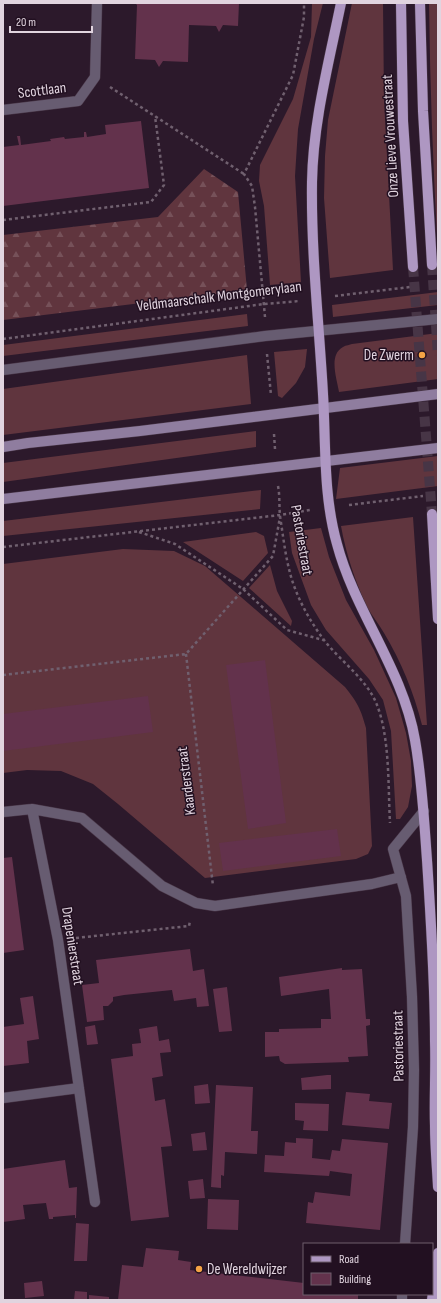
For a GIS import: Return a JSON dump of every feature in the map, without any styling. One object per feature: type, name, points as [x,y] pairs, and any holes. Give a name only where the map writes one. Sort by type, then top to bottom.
[{"type":"main road","points":[[341,3],[317,128],[312,180],[317,298],[324,408],[325,461],[329,508],[336,543],[350,585],[404,695],[412,720],[416,744],[424,811],[434,962],[436,1043],[435,1127],[438,1187]]},
{"type":"main road","name":"Onze Lieve Vrouwestraat","points":[[401,3],[403,121],[413,267]]},
{"type":"main road","points":[[420,3],[423,110],[432,265]]},
{"type":"main road","points":[[3,447],[438,394]]},
{"type":"main road","points":[[3,499],[438,448]]},
{"type":"main road","points":[[432,514],[438,619]]},
{"type":"main road","points":[[433,1292],[438,1253]]},
{"type":"street","points":[[95,77],[97,3]]},
{"type":"street","name":"Scottlaan","points":[[3,110],[78,101],[95,77]]},
{"type":"street","points":[[3,370],[265,336],[438,319]]},
{"type":"street","points":[[3,812],[32,809],[82,818],[162,886],[196,903],[215,906],[372,884],[401,877]]},
{"type":"street","name":"Drapenierstraat","points":[[32,809],[58,940],[95,1202]]},
{"type":"street","points":[[393,849],[424,811]]},
{"type":"street","name":"Pastoriestraat","points":[[393,849],[406,896],[412,997],[414,1070],[413,1128],[405,1243]]},
{"type":"street","points":[[3,1098],[79,1088]]},
{"type":"path","points":[[244,174],[293,75],[304,17],[304,3]]},
{"type":"path","points":[[95,77],[244,174],[252,186],[264,304]]},
{"type":"path","points":[[3,220],[151,202],[164,185],[155,116]]},
{"type":"path","name":"Veldmaarschalk Montgomerylaan","points":[[3,339],[264,304],[415,286]]},
{"type":"path","name":"Pastoriestraat","points":[[264,304],[265,336],[273,414],[280,515],[290,573],[310,618],[324,640],[369,690],[375,700],[381,717],[385,740],[390,826],[393,849]]},
{"type":"path","points":[[3,547],[280,515],[430,495]]},
{"type":"path","points":[[3,675],[186,654],[273,556],[280,515]]},
{"type":"path","points":[[136,532],[175,544],[243,589],[288,630],[324,640]]},
{"type":"path","name":"Kaarderstraat","points":[[186,654],[215,906]]},
{"type":"path","points":[[58,940],[189,926],[196,903]]},
{"type":"green space","points":[[312,3],[323,3],[314,39],[298,129],[295,176],[301,282],[270,285],[264,206],[259,181],[260,165],[293,99],[311,37]]},
{"type":"green space","points":[[352,3],[383,3],[384,100],[393,270],[330,278],[324,198],[325,156],[328,120]]},
{"type":"green space","points":[[429,3],[438,3],[438,253],[432,128]]},
{"type":"green space","points":[[204,169],[238,192],[247,290],[3,320],[3,235],[158,217]]},
{"type":"green space","points":[[438,292],[438,305],[333,317],[332,305]]},
{"type":"green space","points":[[247,314],[248,326],[3,356],[3,345]]},
{"type":"green space","points":[[438,333],[438,379],[339,392],[335,374],[335,361],[338,351],[343,347],[352,344]]},
{"type":"green space","points":[[307,349],[305,367],[296,383],[282,398],[278,396],[274,352]]},
{"type":"green space","points":[[247,355],[251,404],[3,435],[3,389]]},
{"type":"green space","points":[[256,431],[256,447],[3,482],[3,463]]},
{"type":"green space","points":[[438,456],[438,486],[336,499],[340,468]]},
{"type":"green space","points":[[261,490],[260,509],[3,536],[3,521]]},
{"type":"green space","points":[[413,517],[427,725],[422,725],[411,689],[401,666],[382,630],[367,607],[348,557],[341,526]]},
{"type":"green space","points":[[321,528],[329,557],[346,600],[374,650],[396,698],[406,733],[411,761],[412,786],[408,807],[400,819],[396,819],[391,731],[383,700],[369,679],[326,630],[311,605],[292,553],[289,532]]},
{"type":"green space","points":[[256,532],[264,536],[268,553],[243,581],[183,542]]},
{"type":"green space","points":[[123,549],[174,551],[205,566],[345,687],[358,706],[366,728],[372,846],[368,854],[356,859],[205,878],[93,784],[61,771],[27,770],[3,773],[3,564]]},
{"type":"green space","points":[[270,565],[277,591],[292,621],[291,626],[249,588]]},
{"type":"building","points":[[135,3],[239,3],[238,26],[223,25],[219,32],[216,26],[189,25],[188,62],[163,61],[159,67],[155,60],[135,59],[137,5]]},
{"type":"building","points":[[141,121],[149,188],[3,206],[3,147],[19,145],[17,136],[20,136],[21,145],[51,141],[50,139],[64,137],[65,139],[84,137],[84,132],[86,132],[87,137],[106,134],[105,125]]},
{"type":"building","points":[[265,660],[286,823],[248,829],[226,665]]},
{"type":"building","points":[[148,696],[153,732],[3,751],[3,714]]},
{"type":"building","points":[[337,829],[341,856],[223,871],[219,843]]},
{"type":"building","points":[[12,857],[24,950],[3,953],[3,858]]},
{"type":"building","points":[[190,949],[193,971],[204,969],[209,1006],[197,1007],[196,998],[174,1001],[172,990],[124,995],[113,997],[113,1001],[108,1006],[103,1006],[104,1020],[87,1022],[82,985],[99,983],[96,960]]},
{"type":"building","points":[[342,968],[342,970],[362,969],[366,1019],[370,1019],[370,1025],[366,1026],[368,1056],[348,1057],[349,1062],[285,1064],[280,1061],[279,1056],[265,1057],[265,1032],[279,1032],[279,1029],[321,1028],[321,1019],[331,1019],[329,989],[281,996],[279,977]]},
{"type":"building","points":[[227,987],[232,1031],[219,1032],[213,989]]},
{"type":"building","points":[[33,996],[39,1039],[27,1041],[29,1063],[3,1066],[3,1027],[24,1024],[20,998]]},
{"type":"building","points":[[95,1025],[98,1044],[87,1045],[85,1027]]},
{"type":"building","points":[[157,1026],[159,1041],[169,1039],[171,1052],[160,1053],[163,1076],[152,1078],[155,1101],[165,1099],[172,1146],[161,1147],[169,1217],[131,1221],[111,1059],[133,1056],[132,1044],[141,1043],[139,1029]]},
{"type":"building","points":[[331,1075],[331,1089],[302,1090],[301,1078]]},
{"type":"building","points":[[208,1084],[210,1103],[195,1104],[194,1086]]},
{"type":"building","points":[[216,1085],[253,1087],[251,1131],[258,1131],[257,1154],[225,1152],[224,1176],[221,1175],[221,1188],[211,1187]]},
{"type":"building","points":[[346,1092],[370,1094],[369,1101],[392,1103],[389,1129],[342,1125]]},
{"type":"building","points":[[295,1103],[329,1104],[328,1131],[303,1130],[304,1121],[295,1120]]},
{"type":"building","points":[[205,1132],[207,1150],[193,1151],[191,1134]]},
{"type":"building","points":[[296,1138],[313,1139],[312,1158],[330,1160],[332,1150],[340,1151],[342,1139],[388,1143],[380,1230],[306,1223],[308,1202],[313,1203],[315,1192],[350,1196],[352,1174],[330,1171],[329,1176],[264,1172],[265,1155],[284,1156],[285,1142],[296,1143]]},
{"type":"building","points":[[65,1160],[69,1188],[77,1187],[76,1218],[75,1215],[53,1217],[53,1219],[49,1219],[46,1203],[23,1205],[25,1219],[3,1222],[3,1169]]},
{"type":"building","points":[[203,1179],[205,1198],[190,1199],[188,1181]]},
{"type":"building","points":[[208,1199],[239,1200],[238,1230],[207,1229]]},
{"type":"building","points":[[76,1223],[89,1224],[87,1261],[74,1261]]},
{"type":"building","points":[[146,1248],[179,1251],[178,1260],[191,1262],[190,1270],[303,1283],[303,1295],[358,1295],[358,1300],[118,1300],[122,1265],[143,1267]]},
{"type":"building","points":[[42,1281],[44,1296],[25,1298],[24,1283]]},
{"type":"building","points":[[75,1291],[87,1292],[87,1300],[74,1300]]},
{"type":"building","points":[[89,1295],[109,1297],[109,1300],[89,1300]]},
{"type":"tunnel","points":[[432,265],[438,355]]},
{"type":"tunnel","points":[[413,267],[432,514]]},
{"type":"place","name":"De Zwerm","points":[[422,355]]},
{"type":"place","name":"De Wereldwijzer","points":[[199,1269]]}]
